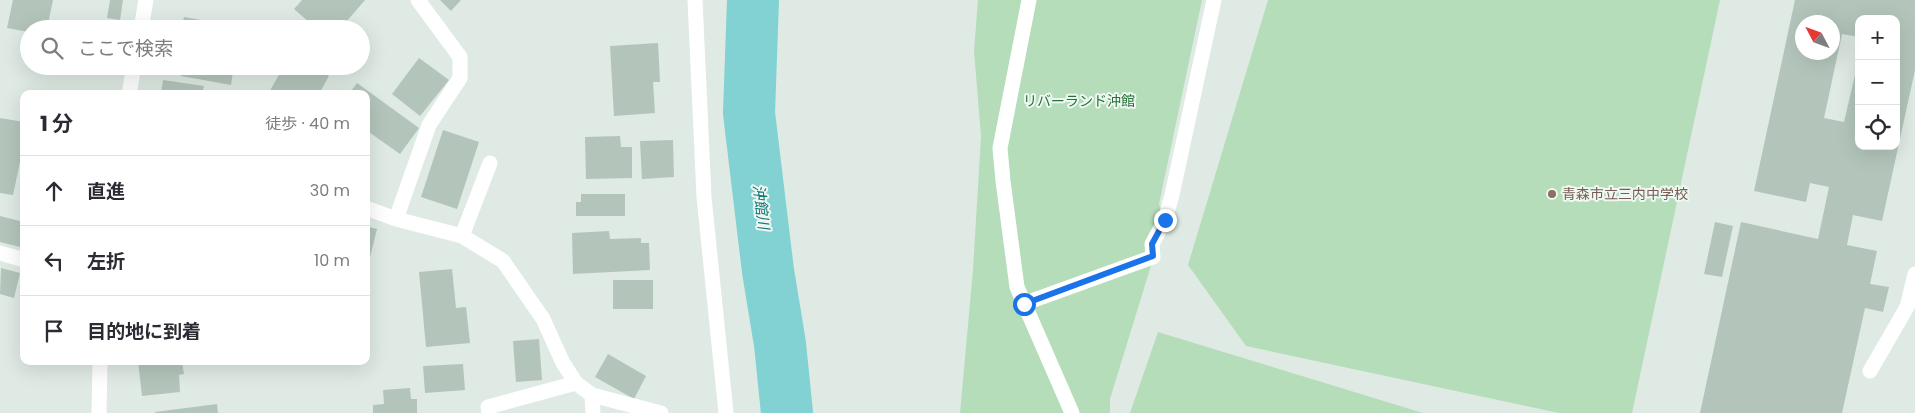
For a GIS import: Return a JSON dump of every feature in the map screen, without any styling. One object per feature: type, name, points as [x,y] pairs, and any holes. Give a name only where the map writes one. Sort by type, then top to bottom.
[{"type":"street","points":[[143,20],[146,0]]},
{"type":"street","points":[[396,219],[429,125],[460,78],[460,57],[418,0]]},
{"type":"street","points":[[694,0],[704,197],[726,413]]},
{"type":"street","points":[[1029,0],[1000,148],[1017,287],[1072,413]]},
{"type":"street","points":[[1024,304],[1153,256],[1152,244],[1165,220],[1172,195],[1214,0]]},
{"type":"street","points":[[130,90],[132,75]]},
{"type":"street","points":[[462,236],[490,163]]},
{"type":"street","points":[[370,209],[396,219],[462,236],[504,261],[543,319],[563,362],[576,383],[592,395],[661,413]]},
{"type":"street","points":[[0,253],[20,259]]},
{"type":"street","points":[[1870,371],[1907,308],[1915,274]]},
{"type":"street","points":[[99,413],[100,365]]},
{"type":"street","points":[[489,413],[488,407],[576,383]]},
{"type":"street","points":[[592,395],[593,413]]},
{"type":"green space","name":"リバーランド沖館","points":[[978,0],[1202,0],[1159,204],[1165,220],[1110,399],[1110,413],[960,413],[973,270],[981,136],[974,51]]},
{"type":"green space","points":[[1268,0],[1720,0],[1632,413],[1559,413],[1246,346],[1188,265]]},
{"type":"green space","points":[[1158,332],[1423,413],[1130,413]]},
{"type":"building","points":[[13,0],[53,0],[49,20],[20,20],[20,30],[7,28]]},
{"type":"building","points":[[110,0],[123,0],[120,20],[107,18]]},
{"type":"building","points":[[302,0],[365,0],[348,20],[307,20],[294,9]]},
{"type":"building","points":[[440,0],[461,0],[451,11]]},
{"type":"building","points":[[1795,0],[1915,0],[1915,70],[1900,139],[1900,15],[1855,15],[1855,36],[1842,34],[1840,43],[1840,15],[1795,15],[1795,60],[1836,60],[1824,118],[1844,122],[1855,75],[1855,150],[1898,150],[1882,221],[1853,215],[1847,245],[1877,251],[1870,284],[1889,287],[1883,312],[1865,308],[1842,413],[1700,413],[1741,222],[1818,239],[1829,187],[1810,183],[1806,202],[1754,191]]},
{"type":"building","points":[[184,17],[201,20],[183,20]]},
{"type":"building","points":[[658,43],[660,82],[653,82],[655,113],[614,116],[610,46]]},
{"type":"building","points":[[419,58],[449,80],[420,116],[392,94]]},
{"type":"building","points":[[181,75],[232,75],[231,85]]},
{"type":"building","points":[[279,75],[329,76],[321,90],[270,90]]},
{"type":"building","points":[[163,80],[204,86],[203,90],[162,90]]},
{"type":"building","points":[[357,83],[367,90],[352,90]]},
{"type":"building","points":[[370,92],[419,128],[400,154],[370,133]]},
{"type":"building","points":[[0,118],[20,121],[20,162],[13,195],[0,193]]},
{"type":"building","points":[[443,130],[479,142],[457,209],[421,197]]},
{"type":"building","points":[[620,136],[621,147],[632,147],[632,178],[586,179],[585,137]]},
{"type":"building","points":[[673,140],[674,177],[642,179],[640,141]]},
{"type":"building","points":[[581,194],[625,194],[625,216],[576,216],[576,202],[581,202]]},
{"type":"building","points":[[0,216],[20,221],[20,247],[0,242]]},
{"type":"building","points":[[1715,222],[1733,226],[1722,277],[1704,274]]},
{"type":"building","points":[[370,227],[377,229],[370,257]]},
{"type":"building","points":[[609,231],[610,239],[641,238],[641,243],[649,243],[650,270],[573,274],[572,233]]},
{"type":"building","points":[[1,268],[20,273],[14,298],[0,294]]},
{"type":"building","points":[[452,269],[456,308],[466,307],[470,343],[426,347],[419,272]]},
{"type":"building","points":[[613,280],[653,280],[653,309],[613,309]]},
{"type":"building","points":[[539,339],[542,380],[516,382],[513,341]]},
{"type":"building","points":[[608,354],[646,376],[634,399],[595,377]]},
{"type":"building","points":[[463,364],[465,390],[425,393],[423,366]]},
{"type":"building","points":[[138,365],[183,365],[184,374],[179,375],[180,392],[142,396]]},
{"type":"building","points":[[410,388],[411,399],[417,399],[417,413],[373,413],[373,405],[384,404],[383,390]]},
{"type":"building","points":[[217,404],[218,413],[155,413],[155,412]]},
{"type":"waterway","name":"沖館川","points":[[753,0],[749,113],[768,271],[780,344],[787,413]]},
{"type":"place","name":"青森市立三内中学校","points":[[1552,194]]},
{"type":"route","points":[[1024,304],[1153,256],[1152,244],[1165,220]]}]
